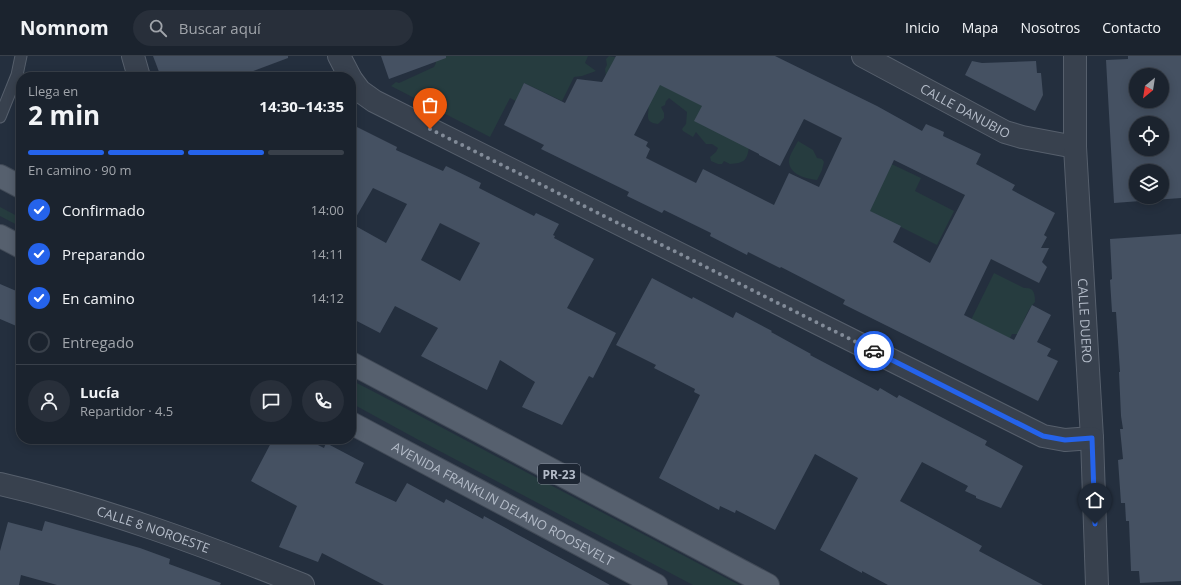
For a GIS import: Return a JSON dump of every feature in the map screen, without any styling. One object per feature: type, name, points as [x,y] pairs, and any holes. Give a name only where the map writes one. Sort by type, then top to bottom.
[{"type":"main road","points":[[0,176],[16,184]]},
{"type":"main road","name":"PR-23","points":[[356,366],[768,585]]},
{"type":"main road","name":"AVENIDA FRANKLIN DELANO ROOSEVELT","points":[[356,426],[656,585]]},
{"type":"street","points":[[133,56],[138,72]]},
{"type":"street","points":[[339,56],[347,72]]},
{"type":"street","name":"CALLE DANUBIO","points":[[862,56],[1005,132],[1075,147]]},
{"type":"street","name":"CALLE DUERO","points":[[1075,56],[1075,147],[1092,438],[1097,585]]},
{"type":"street","points":[[356,86],[360,91],[374,100],[1043,436],[1065,440],[1092,438]]},
{"type":"street","name":"CALLE 8 NOROESTE","points":[[0,484],[70,501],[155,529],[249,563],[303,585]]},
{"type":"lane","points":[[18,72],[21,56]]},
{"type":"lane","points":[[0,117],[16,77]]},
{"type":"green space","points":[[433,56],[588,56],[585,63],[596,71],[574,77],[562,101],[524,83],[516,101],[510,98],[490,137],[391,86],[396,82],[399,83],[434,67],[436,63]]},
{"type":"green space","points":[[609,56],[615,57],[631,70],[692,97],[749,147],[746,158],[742,162],[730,164],[724,161],[722,164],[718,164],[711,161],[710,157],[718,148],[712,144],[706,144],[696,132],[693,137],[683,131],[682,129],[686,124],[687,112],[669,98],[665,105],[661,107],[664,113],[664,118],[658,124],[650,121],[648,119],[647,103],[606,77],[606,59]]},
{"type":"green space","points":[[798,141],[813,150],[817,158],[822,159],[824,162],[817,180],[800,176],[792,170],[790,166],[790,157]]},
{"type":"green space","points":[[883,160],[921,178],[915,191],[954,211],[937,245],[861,207]]},
{"type":"green space","points":[[0,207],[16,215],[16,224],[0,216]]},
{"type":"green space","points":[[994,273],[1024,288],[1030,288],[1034,293],[1035,302],[1025,317],[1020,334],[1012,334],[1009,340],[971,320]]},
{"type":"green space","points":[[356,383],[739,585],[693,585],[356,406]]},
{"type":"building","points":[[153,56],[288,56],[288,58],[250,72],[159,72]]},
{"type":"building","points":[[381,56],[446,56],[446,58],[389,79]]},
{"type":"building","points":[[616,56],[775,56],[877,106],[922,131],[926,124],[944,132],[943,136],[981,154],[976,164],[1015,185],[1012,190],[1055,213],[1044,235],[1047,237],[1041,248],[1049,248],[1042,262],[1047,267],[1039,283],[991,259],[964,315],[1014,340],[1032,305],[1051,315],[1037,342],[1051,349],[1047,356],[1058,361],[1038,401],[843,304],[845,300],[781,267],[780,268],[748,252],[747,255],[710,236],[711,233],[664,210],[662,213],[627,196],[629,192],[541,149],[544,145],[504,125],[524,83],[565,103],[577,79],[602,82]],"holes":[[[660,85],[702,106],[694,121],[780,166],[804,119],[842,138],[819,187],[789,173],[774,205],[703,169],[696,183],[646,158],[650,149],[646,146],[648,142],[634,135]],[[894,160],[965,195],[930,263],[893,242],[901,226],[870,211]]]},
{"type":"building","points":[[1128,56],[1181,56],[1181,198],[1169,199],[1169,164],[1129,164],[1129,202],[1114,203],[1106,60],[1128,59]]},
{"type":"building","points":[[972,61],[982,63],[1036,61],[1037,73],[1041,73],[1043,95],[1035,111],[965,75]]},
{"type":"building","points":[[356,126],[397,147],[396,150],[443,171],[446,166],[481,183],[479,188],[534,216],[536,213],[559,224],[553,235],[555,236],[554,238],[594,259],[567,308],[616,333],[593,378],[589,376],[562,425],[522,407],[535,382],[500,360],[487,390],[421,356],[438,328],[395,306],[380,333],[356,321],[356,226],[386,243],[407,204],[373,188],[356,217]],"holes":[[[440,223],[480,243],[460,281],[421,260]]]},
{"type":"building","points":[[1181,234],[1181,581],[1140,583],[1139,571],[1131,571],[1129,521],[1126,521],[1125,503],[1121,503],[1118,460],[1123,459],[1120,429],[1123,429],[1121,416],[1116,312],[1112,312],[1110,239]]},
{"type":"building","points":[[652,278],[733,318],[736,312],[772,331],[771,332],[811,354],[810,355],[878,391],[880,388],[897,398],[899,395],[987,441],[985,445],[1023,466],[1001,508],[976,498],[976,496],[965,491],[968,486],[922,462],[900,501],[982,546],[979,551],[1043,585],[888,585],[862,571],[862,573],[820,550],[858,478],[815,454],[775,530],[736,510],[735,513],[720,506],[719,510],[659,478],[700,395],[694,392],[695,389],[654,368],[656,365],[616,345]]},
{"type":"building","points":[[0,284],[16,291],[16,326],[0,319]]},
{"type":"building","points":[[270,444],[316,444],[324,448],[326,444],[328,444],[364,463],[355,483],[396,502],[407,483],[444,503],[446,499],[483,519],[484,516],[610,585],[384,585],[322,553],[318,562],[279,547],[297,506],[251,481]]},
{"type":"building","points":[[45,521],[140,548],[170,559],[169,564],[221,583],[220,585],[57,585],[21,575],[19,585],[0,585],[0,551],[8,522],[42,531]]},
{"type":"way so far","points":[[430,129],[874,351]]},
{"type":"route","points":[[874,351],[1043,436],[1065,440],[1092,438],[1095,524]]}]
